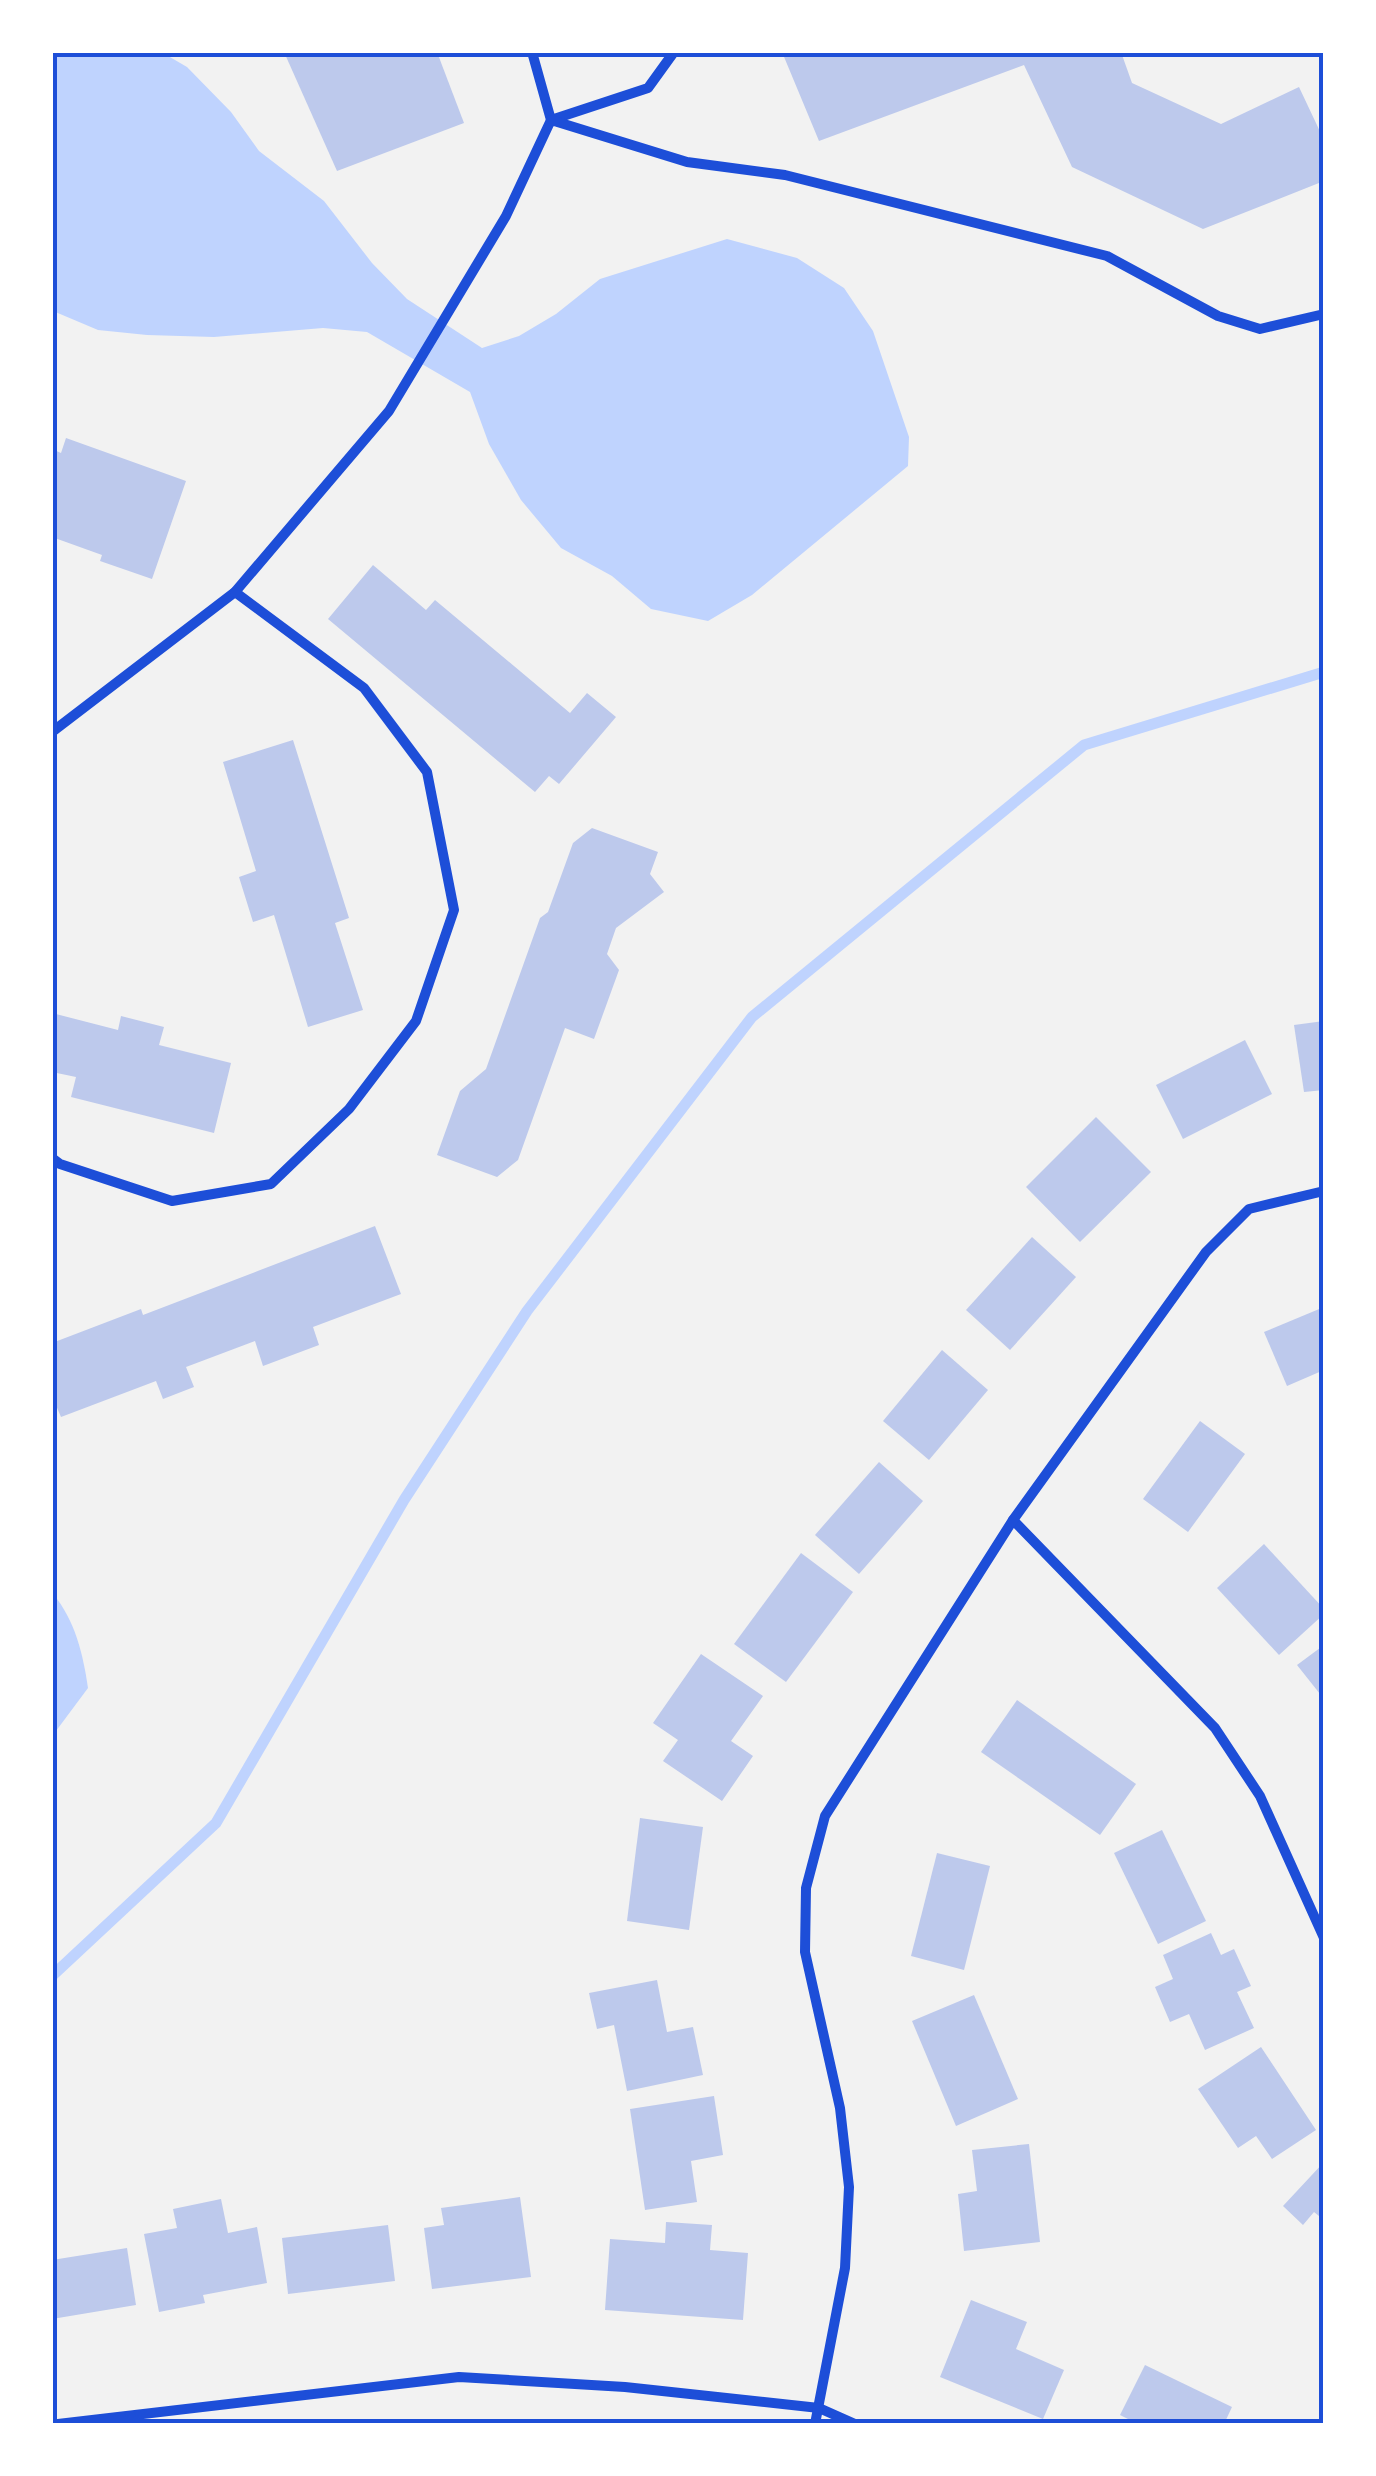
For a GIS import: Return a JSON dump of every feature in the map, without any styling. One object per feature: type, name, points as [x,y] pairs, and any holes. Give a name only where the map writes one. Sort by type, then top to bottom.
[{"type":"street","points":[[52,732],[236,592],[389,410],[506,216],[550,120],[532,52]]},
{"type":"street","points":[[550,120],[648,88],[674,52]]},
{"type":"street","points":[[550,120],[687,162],[785,175],[1107,256],[1218,316],[1260,329],[1324,314]]},
{"type":"street","points":[[52,1158],[172,1201],[271,1184],[349,1109],[416,1021],[454,910],[427,772],[364,688],[236,592]]},
{"type":"street","points":[[815,2424],[845,2268],[849,2187],[840,2108],[805,1952],[806,1888],[825,1816],[1013,1520],[1206,1252],[1249,1209],[1324,1191]]},
{"type":"street","points":[[1013,1520],[1216,1728],[1260,1796],[1324,1938]]},
{"type":"street","points":[[58,2424],[460,2377],[625,2387],[819,2408],[855,2424]]},
{"type":"water","points":[[52,53],[163,53],[187,67],[231,112],[259,151],[324,201],[372,263],[407,299],[482,348],[519,336],[556,314],[600,279],[727,239],[797,258],[844,288],[873,331],[909,437],[908,466],[752,595],[708,621],[651,609],[612,576],[561,548],[521,500],[489,444],[470,392],[367,332],[323,328],[214,337],[147,335],[98,330],[53,311]]},
{"type":"water","points":[[53,1594],[77,1638],[88,1688],[53,1735]]},
{"type":"building","points":[[284,52],[437,52],[464,123],[337,171]]},
{"type":"building","points":[[782,52],[1121,52],[1132,83],[1221,124],[1299,87],[1324,140],[1324,181],[1203,229],[1072,167],[1024,65],[819,141]]},
{"type":"building","points":[[66,438],[186,481],[152,579],[100,561],[102,555],[52,537],[52,449],[61,453]]},
{"type":"building","points":[[373,565],[426,610],[435,600],[570,713],[587,693],[616,717],[559,784],[549,776],[535,792],[328,619]]},
{"type":"building","points":[[293,740],[349,918],[335,923],[363,1010],[308,1027],[274,915],[253,922],[239,877],[256,871],[223,762]]},
{"type":"building","points":[[592,828],[658,852],[650,874],[664,892],[616,928],[607,954],[619,970],[594,1039],[565,1028],[518,1160],[497,1177],[437,1155],[460,1091],[486,1069],[540,918],[548,912],[573,843]]},
{"type":"building","points":[[52,1013],[118,1030],[121,1016],[164,1027],[159,1045],[231,1063],[214,1133],[71,1097],[76,1077],[52,1072]]},
{"type":"building","points":[[1324,1021],[1324,1090],[1304,1092],[1294,1025]]},
{"type":"building","points":[[1245,1040],[1272,1094],[1183,1139],[1156,1085]]},
{"type":"building","points":[[1096,1117],[1151,1172],[1080,1242],[1026,1187]]},
{"type":"building","points":[[375,1226],[401,1294],[313,1327],[319,1345],[263,1366],[255,1341],[186,1367],[194,1387],[163,1399],[156,1381],[61,1417],[52,1396],[52,1343],[141,1309],[143,1315]]},
{"type":"building","points":[[1032,1237],[1076,1277],[1010,1350],[966,1310]]},
{"type":"building","points":[[1324,1307],[1324,1370],[1287,1386],[1264,1332]]},
{"type":"building","points":[[942,1350],[988,1390],[929,1460],[883,1421]]},
{"type":"building","points":[[1200,1421],[1245,1454],[1188,1532],[1143,1499]]},
{"type":"building","points":[[879,1462],[923,1501],[859,1574],[815,1535]]},
{"type":"building","points":[[1264,1544],[1324,1609],[1324,1614],[1279,1655],[1217,1588]]},
{"type":"building","points":[[801,1553],[853,1592],[786,1682],[734,1644]]},
{"type":"building","points":[[1324,1645],[1324,1699],[1297,1665]]},
{"type":"building","points":[[701,1654],[763,1696],[731,1741],[753,1756],[722,1801],[663,1761],[678,1740],[653,1723]]},
{"type":"building","points":[[1017,1700],[1136,1784],[1100,1835],[981,1752]]},
{"type":"building","points":[[640,1818],[703,1827],[689,1930],[627,1921]]},
{"type":"building","points":[[1162,1830],[1206,1921],[1158,1944],[1114,1853]]},
{"type":"building","points":[[937,1853],[990,1866],[964,1970],[911,1956]]},
{"type":"building","points":[[1211,1933],[1221,1955],[1234,1949],[1251,1986],[1237,1992],[1254,2028],[1205,2050],[1189,2014],[1170,2022],[1155,1987],[1173,1979],[1163,1955]]},
{"type":"building","points":[[657,1980],[667,2032],[693,2027],[703,2075],[627,2091],[614,2025],[597,2029],[589,1993]]},
{"type":"building","points":[[974,1995],[1018,2099],[956,2126],[912,2021]]},
{"type":"building","points":[[1261,2047],[1316,2130],[1272,2159],[1256,2136],[1238,2148],[1198,2089]]},
{"type":"building","points":[[714,2096],[723,2155],[691,2161],[697,2202],[645,2210],[630,2109]]},
{"type":"building","points":[[1029,2144],[1040,2242],[964,2251],[958,2194],[977,2191],[972,2150]]},
{"type":"building","points":[[1324,2162],[1324,2220],[1314,2212],[1303,2225],[1283,2206]]},
{"type":"building","points":[[520,2197],[531,2277],[432,2289],[424,2228],[444,2225],[441,2208]]},
{"type":"building","points":[[221,2199],[228,2233],[257,2227],[267,2283],[203,2295],[205,2303],[159,2312],[144,2234],[177,2228],[173,2209]]},
{"type":"building","points":[[666,2222],[712,2225],[710,2250],[748,2253],[743,2320],[605,2310],[610,2239],[665,2243]]},
{"type":"building","points":[[388,2225],[395,2281],[288,2294],[282,2238]]},
{"type":"building","points":[[127,2248],[136,2305],[52,2319],[52,2260]]},
{"type":"building","points":[[971,2300],[1027,2322],[1016,2349],[1064,2370],[1043,2419],[940,2377]]},
{"type":"building","points":[[1145,2365],[1232,2407],[1224,2424],[1138,2424],[1120,2415]]},
{"type":"waterway","points":[[52,1976],[216,1823],[404,1500],[527,1311],[752,1017],[1084,745],[1324,672]]}]
